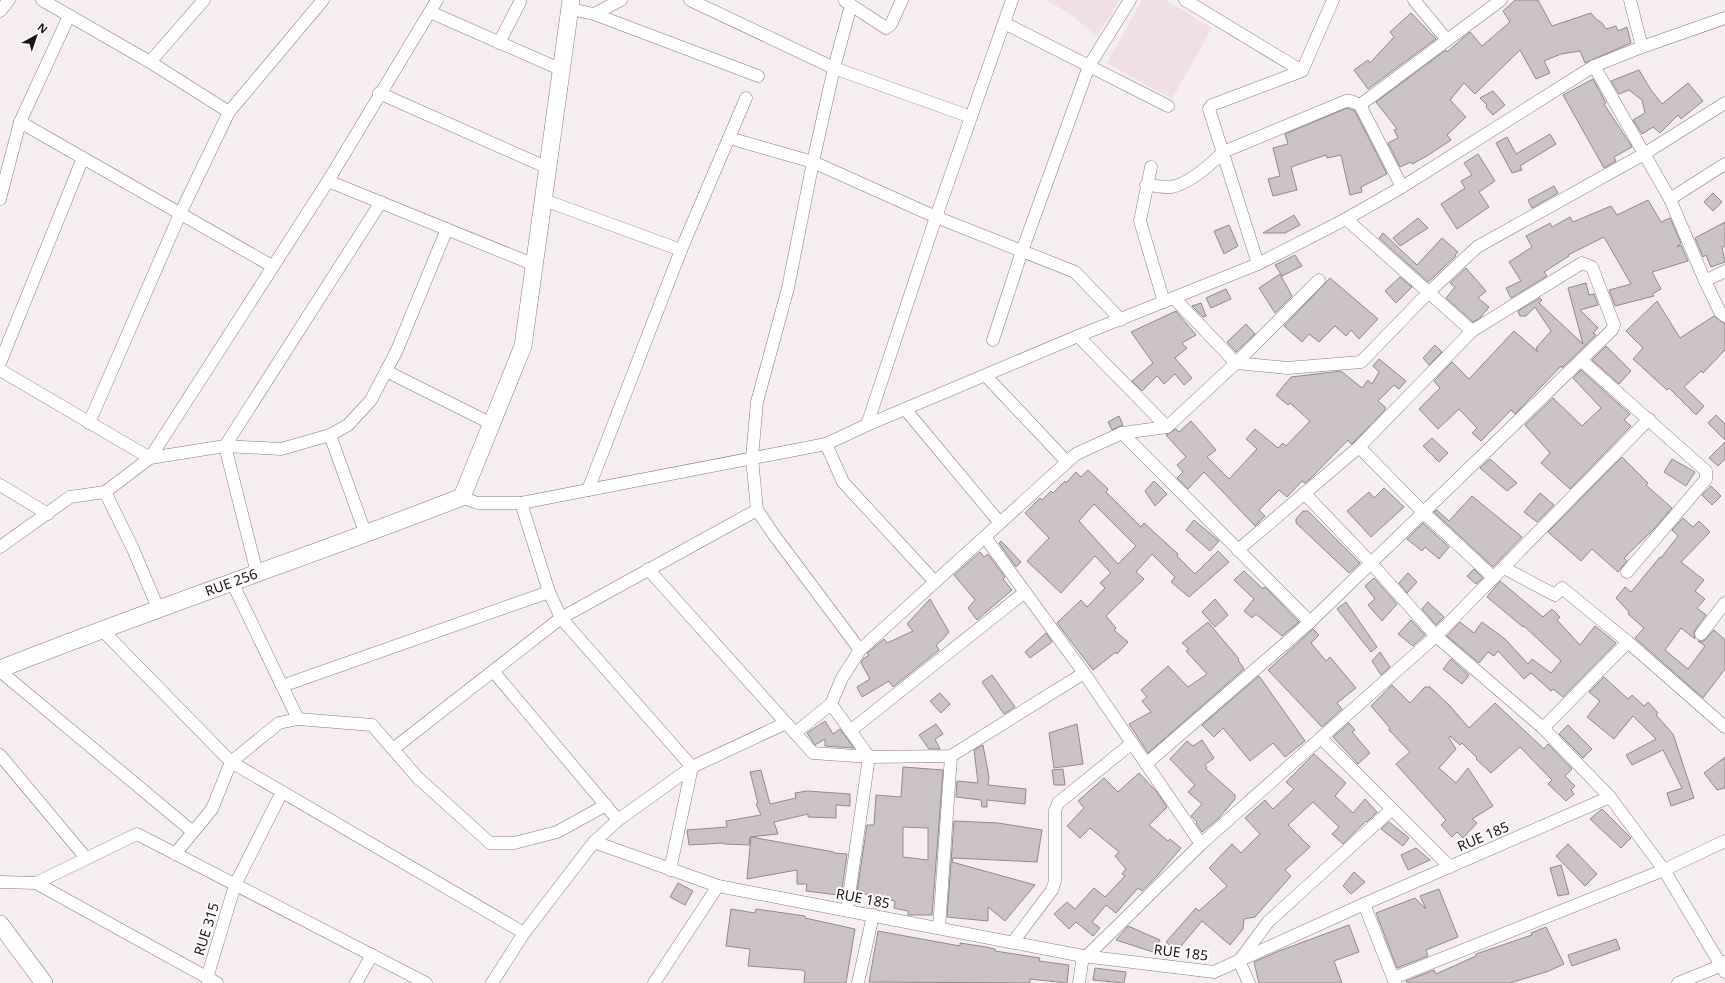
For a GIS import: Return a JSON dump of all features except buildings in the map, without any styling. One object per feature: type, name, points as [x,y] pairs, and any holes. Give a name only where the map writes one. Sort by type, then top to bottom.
[{"type":"street","points":[[0,11],[9,0]]},
{"type":"street","points":[[42,0],[150,62],[229,112]]},
{"type":"street","points":[[150,62],[204,0]]},
{"type":"street","points":[[89,423],[180,214],[229,112],[323,0]]},
{"type":"street","points":[[0,547],[70,497],[105,492],[150,458],[328,181],[437,0]]},
{"type":"street","points":[[594,14],[621,0]]},
{"type":"street","points":[[690,0],[834,68],[971,117]]},
{"type":"street","points":[[860,650],[757,510],[752,458],[757,402],[788,288],[813,162],[848,2],[886,28],[891,24],[902,0]]},
{"type":"street","points":[[867,425],[936,217],[1012,0]]},
{"type":"street","points":[[992,340],[1022,251],[1089,66],[1130,0]]},
{"type":"street","points":[[1185,0],[1302,71]]},
{"type":"street","points":[[1258,264],[1209,112],[1212,106],[1302,71],[1333,0]]},
{"type":"street","points":[[1414,0],[1447,40]]},
{"type":"street","points":[[1360,105],[1501,0]]},
{"type":"street","points":[[1630,0],[1642,47]]},
{"type":"street","points":[[499,43],[520,2]]},
{"type":"street","points":[[758,76],[570,4],[523,346],[462,497],[477,503],[521,503],[826,444],[867,425],[1078,336],[1258,264],[1346,219],[1402,187],[1594,66],[1642,47],[1725,18]]},
{"type":"street","points":[[430,12],[562,70]]},
{"type":"street","points":[[0,199],[20,122],[69,16]]},
{"type":"street","points":[[1004,23],[1168,106]]},
{"type":"street","points":[[1594,66],[1670,199],[1705,281],[1720,312],[1725,316]]},
{"type":"street","points":[[380,93],[548,168]]},
{"type":"street","points":[[588,490],[681,250],[746,98]]},
{"type":"street","points":[[1146,185],[1171,187],[1192,178],[1210,165],[1223,152],[1351,100],[1360,105],[1402,187]]},
{"type":"street","points":[[1150,167],[1140,221],[1169,300],[1236,363],[1288,368],[1361,362],[1428,293],[1478,247],[1644,154],[1725,103]]},
{"type":"street","points":[[20,122],[272,266]]},
{"type":"street","points":[[729,138],[813,162],[936,217],[1074,272],[1121,320]]},
{"type":"street","points":[[0,363],[83,158]]},
{"type":"street","points":[[1670,199],[1725,164]]},
{"type":"street","points":[[328,181],[534,264]]},
{"type":"street","points":[[544,200],[681,250]]},
{"type":"street","points":[[257,573],[225,446],[381,202]]},
{"type":"street","points":[[1346,219],[1472,331]]},
{"type":"street","points":[[0,370],[150,458],[225,446],[281,449],[330,435],[348,425],[371,400],[397,350],[447,229]]},
{"type":"street","points":[[1146,764],[1310,622],[1614,328],[1592,267],[1588,264],[1582,263],[1472,331],[1359,448],[1238,550]]},
{"type":"street","points":[[1705,281],[1725,271]]},
{"type":"street","points":[[795,733],[831,704],[842,678],[860,650],[1076,454],[1122,434],[1167,427],[1236,363],[1319,280]]},
{"type":"street","points":[[1078,336],[1167,427]]},
{"type":"street","points":[[1581,360],[1706,471],[1707,475],[1706,479],[1627,572]]},
{"type":"street","points":[[386,371],[492,424]]},
{"type":"street","points":[[986,376],[1067,462]]},
{"type":"street","points":[[905,409],[1000,523]]},
{"type":"street","points":[[1079,983],[1085,956],[1201,844],[1436,636],[1649,419]]},
{"type":"street","points":[[1122,434],[1310,622]]},
{"type":"street","points":[[330,435],[366,534]]},
{"type":"street","points":[[826,444],[843,482],[935,582]]},
{"type":"street","points":[[1359,448],[1423,512],[1494,578]]},
{"type":"street","points":[[0,485],[48,514]]},
{"type":"street","points":[[105,492],[133,549],[158,608]]},
{"type":"street","points":[[1304,493],[1371,562],[1436,636],[1543,728],[1610,798],[1664,870],[1723,966],[1678,983]]},
{"type":"street","name":"RUE 256","points":[[0,670],[101,629],[366,534],[462,497]]},
{"type":"street","points":[[521,503],[549,592],[561,618],[692,767]]},
{"type":"street","points":[[393,749],[561,618],[757,510]]},
{"type":"street","points":[[985,537],[1084,673],[1201,844]]},
{"type":"street","points":[[1504,568],[1555,595],[1562,588],[1628,642],[1725,727]]},
{"type":"street","points":[[648,570],[814,753],[869,757],[951,756],[1084,673]]},
{"type":"street","points":[[232,582],[298,719]]},
{"type":"street","points":[[282,686],[549,592]]},
{"type":"street","points":[[850,731],[1025,592]]},
{"type":"street","points":[[1701,634],[1725,602]]},
{"type":"street","points":[[101,629],[231,762],[524,933]]},
{"type":"street","points":[[1543,728],[1628,642]]},
{"type":"street","points":[[0,670],[193,832]]},
{"type":"street","points":[[493,671],[618,820]]},
{"type":"street","points":[[831,704],[869,757],[847,910]]},
{"type":"street","points":[[175,854],[212,810],[231,762],[279,723],[298,719],[372,725],[418,778],[490,842],[514,843],[557,832],[606,805]]},
{"type":"street","points":[[492,983],[524,933],[594,842],[618,820],[692,767],[786,723]]},
{"type":"street","points":[[1321,738],[1450,867]]},
{"type":"street","points":[[1014,942],[1052,890],[1055,881],[1055,811],[1058,803],[1132,743]]},
{"type":"street","points":[[0,755],[86,858]]},
{"type":"street","points":[[939,928],[951,756]]},
{"type":"street","points":[[670,870],[692,767]]},
{"type":"street","name":"RUE 315","points":[[210,981],[235,885],[282,792]]},
{"type":"street","name":"RUE 185","points":[[594,842],[718,886],[1085,956],[1213,977],[1239,962],[1364,904],[1610,798]]},
{"type":"street","points":[[1249,983],[1239,962],[1268,922],[1392,809]]},
{"type":"street","points":[[36,883],[137,834],[426,983]]},
{"type":"street","points":[[1364,904],[1394,981],[1664,870],[1725,841]]},
{"type":"street","points":[[0,882],[36,883],[210,981]]},
{"type":"street","points":[[654,983],[718,886]]},
{"type":"street","points":[[858,983],[873,915]]},
{"type":"street","points":[[0,924],[44,983]]},
{"type":"street","points":[[356,983],[372,955]]},
{"type":"shaded area","points":[[1047,0],[1120,0],[1097,37],[1073,16]]},
{"type":"shaded area","points":[[1142,0],[1166,0],[1212,28],[1172,99],[1107,63]]}]
